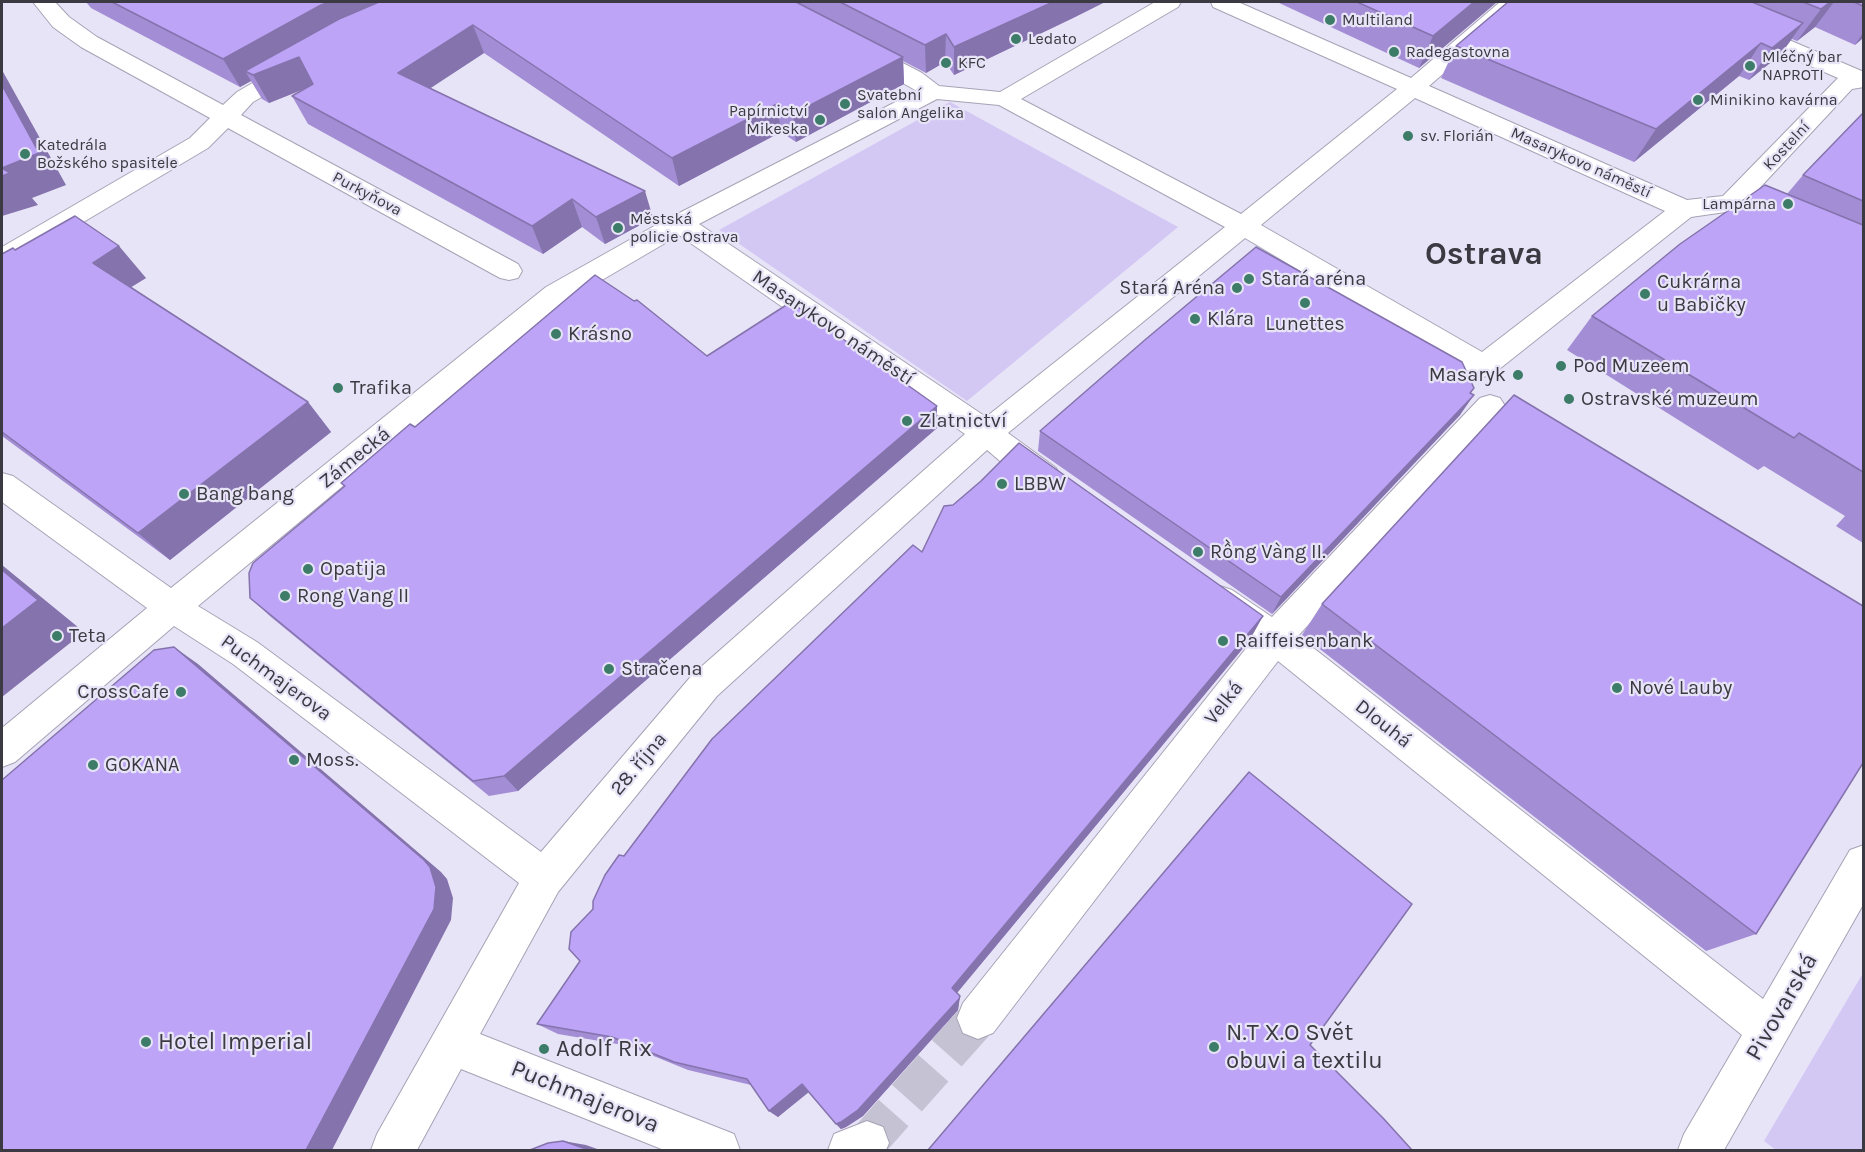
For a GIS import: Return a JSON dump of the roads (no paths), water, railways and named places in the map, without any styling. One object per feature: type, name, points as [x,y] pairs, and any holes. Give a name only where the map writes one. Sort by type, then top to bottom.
[{"type":"street","name":"Purkyňova","points":[[44,2],[61,22],[89,42],[509,271]]},
{"type":"street","points":[[1004,99],[1170,2]]},
{"type":"street","name":"Masarykovo náměstí","points":[[1221,2],[1684,209],[1483,366]]},
{"type":"street","points":[[1242,225],[1413,88],[1512,2]]},
{"type":"street","points":[[1683,2],[1863,80]]},
{"type":"street","points":[[842,40],[923,85],[1004,99],[1242,225],[1483,366],[1490,406],[1518,423]]},
{"type":"street","points":[[2,259],[199,143],[245,97],[313,58]]},
{"type":"street","name":"Kostelní","points":[[1684,209],[1740,204],[1845,83],[1863,80]]},
{"type":"street","points":[[673,227],[923,85]]},
{"type":"street","name":"28. října","points":[[393,1150],[544,878],[705,685],[978,440],[1242,225]]},
{"type":"street","name":"Masarykovo náměstí","points":[[673,227],[978,440]]},
{"type":"street","name":"Zámecká","points":[[2,750],[172,607],[556,294],[673,227]]},
{"type":"street","name":"Velká","points":[[978,1018],[1275,638],[1490,406]]},
{"type":"street","points":[[978,440],[1069,494]]},
{"type":"street","name":"Puchmajerova","points":[[2,485],[172,607],[245,653],[544,878]]},
{"type":"street","name":"Dlouhá","points":[[1196,583],[1275,638],[1769,1030]]},
{"type":"street","name":"Pivovarská","points":[[1700,1150],[1863,864]]},
{"type":"street","name":"Puchmajerova","points":[[452,1044],[718,1150]]},
{"type":"tunnel","points":[[867,1143],[978,1018]]},
{"type":"place","name":"Multiland","points":[[1330,20]]},
{"type":"place","name":"Ledato","points":[[1016,39]]},
{"type":"place","name":"Radegastovna","points":[[1394,52]]},
{"type":"place","name":"KFC","points":[[946,63]]},
{"type":"place","name":"Mléčný bar NAPROTI","points":[[1750,66]]},
{"type":"place","name":"Minikino kavárna","points":[[1698,100]]},
{"type":"place","name":"Svatební salon Angelika","points":[[845,104]]},
{"type":"place","name":"Papírnictví Mikeska","points":[[820,120]]},
{"type":"place","name":"sv. Florián","points":[[1408,136]]},
{"type":"place","name":"Katedrála Božského spasitele","points":[[25,154]]},
{"type":"place","name":"Lampárna","points":[[1788,204]]},
{"type":"place","name":"Městská policie Ostrava","points":[[618,228]]},
{"type":"place","name":"Stará aréna","points":[[1249,279]]},
{"type":"place","name":"Stará Aréna","points":[[1237,288]]},
{"type":"place","name":"Cukrárna u Babičky","points":[[1645,294]]},
{"type":"place","name":"Lunettes","points":[[1305,303]]},
{"type":"place","name":"Klára","points":[[1195,319]]},
{"type":"place","name":"Krásno","points":[[556,334]]},
{"type":"place","name":"Pod Muzeem","points":[[1561,366]]},
{"type":"place","name":"Masaryk","points":[[1518,375]]},
{"type":"place","name":"Trafika","points":[[338,388]]},
{"type":"place","name":"Ostravské muzeum","points":[[1569,399]]},
{"type":"place","name":"Zlatnictví","points":[[907,421]]},
{"type":"place","name":"LBBW","points":[[1002,484]]},
{"type":"place","name":"Bang bang","points":[[184,494]]},
{"type":"place","name":"Rồng Vàng II.","points":[[1198,552]]},
{"type":"place","name":"Opatija","points":[[308,569]]},
{"type":"place","name":"Rong Vang II","points":[[285,596]]},
{"type":"place","name":"Teta","points":[[57,636]]},
{"type":"place","name":"Raiffeisenbank","points":[[1223,641]]},
{"type":"place","name":"Stračena","points":[[609,669]]},
{"type":"place","name":"Nové Lauby","points":[[1617,688]]},
{"type":"place","name":"CrossCafe","points":[[181,692]]},
{"type":"place","name":"Moss.","points":[[294,760]]},
{"type":"place","name":"GOKANA","points":[[93,765]]},
{"type":"place","name":"Hotel Imperial","points":[[146,1042]]},
{"type":"place","name":"N.T X.O Svět obuvi a textilu","points":[[1214,1047]]},
{"type":"place","name":"Adolf Rix","points":[[544,1049]]},
{"type":"district","name":"Ostrava","points":[[1484,255]]}]
